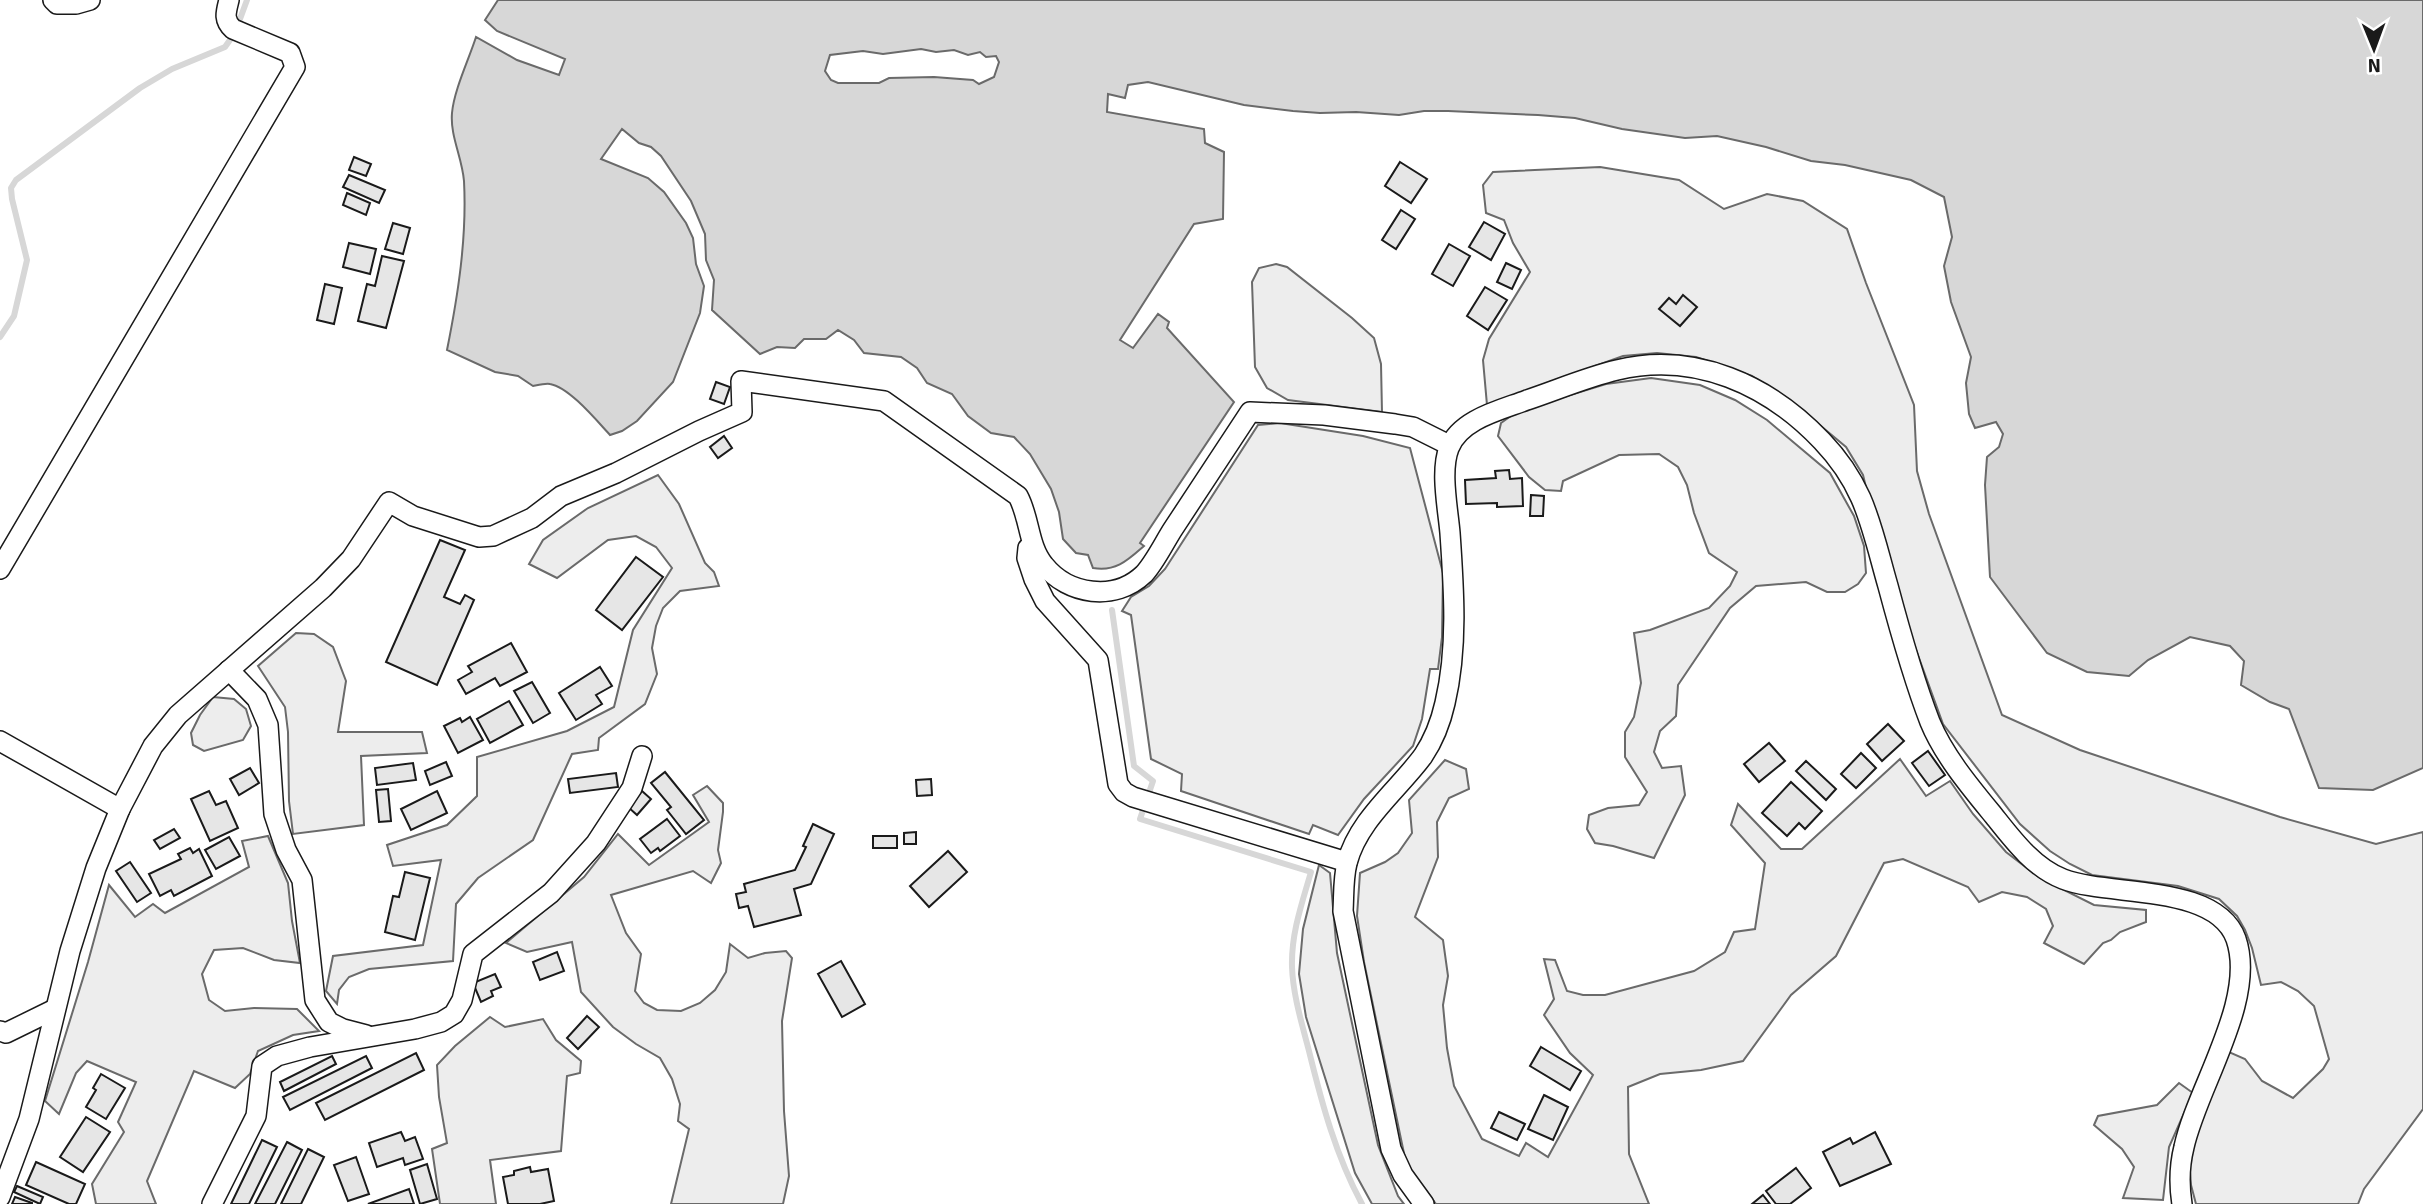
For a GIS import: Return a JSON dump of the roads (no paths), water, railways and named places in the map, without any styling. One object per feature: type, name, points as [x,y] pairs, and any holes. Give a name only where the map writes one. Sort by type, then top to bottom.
[{"type":"street","points":[[53,0],[57,4],[90,0]]},
{"type":"street","points":[[0,569],[295,67],[290,53],[227,24],[225,14],[229,0]]},
{"type":"street","points":[[1424,1204],[1403,1175],[1391,1149],[1343,911],[1347,862],[1353,846],[1432,741],[1445,705],[1452,663],[1455,606],[1446,491],[1449,445],[1464,428],[1477,420],[1520,403],[1612,371],[1658,364],[1709,370],[1748,384],[1784,407],[1820,439],[1844,466],[1860,492],[1931,725],[1951,761],[2022,849],[2041,866],[2062,879],[2166,896],[2195,904],[2228,923],[2241,959],[2239,983],[2223,1037],[2184,1142],[2179,1186],[2182,1204]]},
{"type":"street","points":[[0,1197],[29,1119],[70,951],[92,880],[120,809],[153,746],[178,715],[290,618],[351,559],[389,502],[413,516],[479,537],[493,536],[532,519],[561,496],[742,412],[741,381],[884,401],[1018,496],[1043,564],[1063,584],[1093,591],[1114,591],[1143,574],[1250,412],[1324,415],[1395,424],[1413,427],[1449,445]]},
{"type":"street","points":[[1029,531],[1027,558],[1045,601],[1098,660],[1118,784],[1124,792],[1158,806],[1347,862]]},
{"type":"street","points":[[229,670],[257,699],[268,725],[274,814],[286,850],[302,880],[315,1000],[329,1022],[373,1037]]},
{"type":"street","points":[[0,741],[120,809]]},
{"type":"street","points":[[212,1204],[256,1116],[262,1066],[277,1056],[310,1047],[441,1022],[454,1014],[462,1000],[473,954],[551,893],[596,843],[632,788],[642,756]]},
{"type":"street","points":[[0,1031],[6,1033],[55,1009]]},
{"type":"waterway","points":[[240,19],[247,0]]},
{"type":"waterway","points":[[0,337],[14,316],[27,260],[12,199],[11,188],[16,180],[140,88],[172,69],[225,47],[232,37]]},
{"type":"waterway","points":[[1112,610],[1134,766],[1153,781],[1140,819],[1311,872],[1293,943],[1294,988],[1331,1129],[1362,1204]]}]
